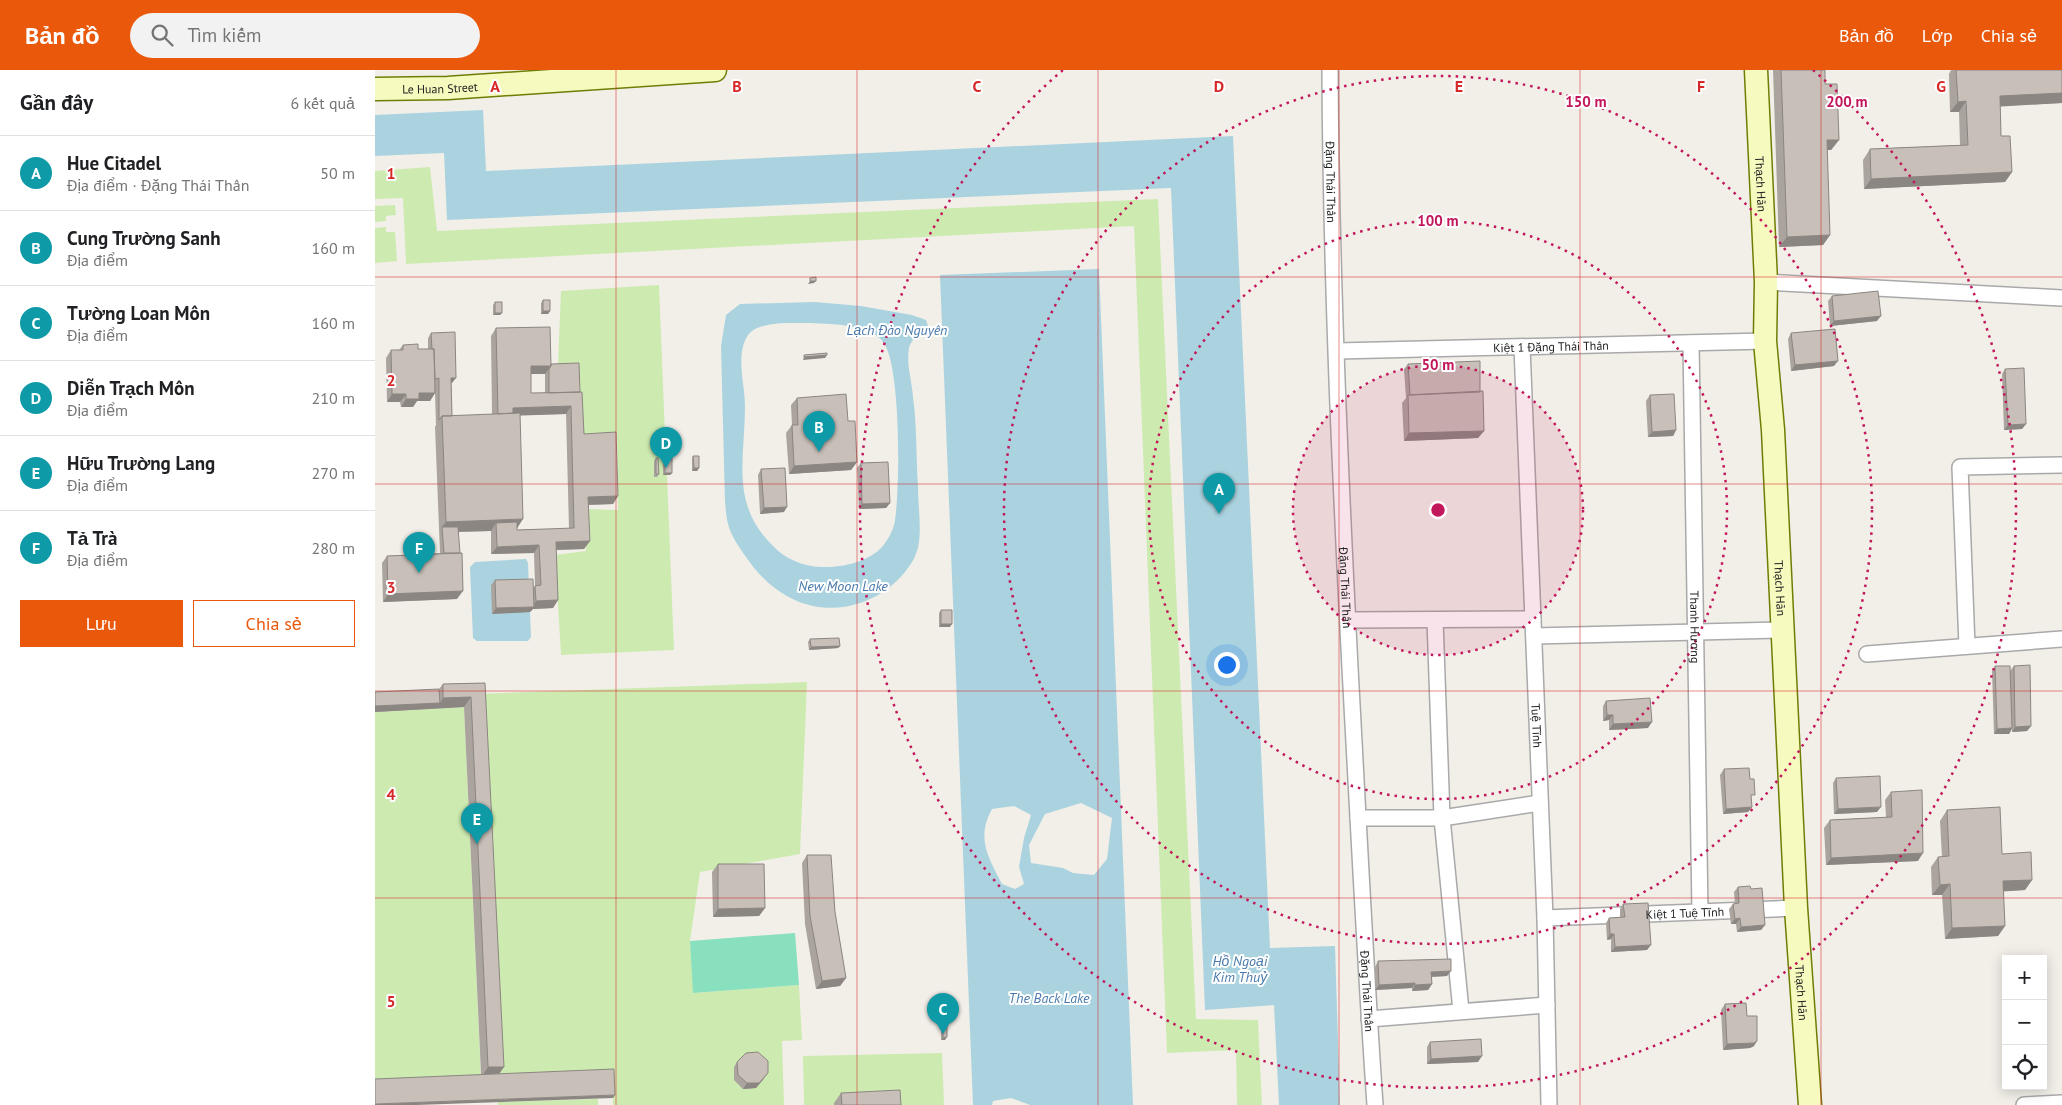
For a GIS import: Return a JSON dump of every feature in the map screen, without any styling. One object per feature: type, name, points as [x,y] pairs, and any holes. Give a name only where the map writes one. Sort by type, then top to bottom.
[{"type":"street","name":"Le Huan Street","points":[[375,89],[448,88],[715,70]]},
{"type":"street","name":"Đặng Thái Thân","points":[[1330,70],[1331,202],[1348,620],[1375,1105]]},
{"type":"street","name":"Thạch Hãn","points":[[1756,70],[1766,282],[1765,341],[1773,430],[1796,908],[1810,1105]]},
{"type":"street","points":[[1766,282],[2062,298]]},
{"type":"street","name":"Kiệt 1 Đặng Thái Thân","points":[[1337,351],[1765,341]]},
{"type":"street","name":"Thanh Hương","points":[[1691,343],[1700,912]]},
{"type":"street","name":"Tuệ Tĩnh","points":[[1522,347],[1545,918],[1549,1105]]},
{"type":"street","points":[[1967,646],[1960,467],[2062,465]]},
{"type":"street","points":[[1348,620],[1533,619]]},
{"type":"street","points":[[1435,620],[1442,818],[1461,1012]]},
{"type":"street","points":[[1534,636],[1783,630]]},
{"type":"street","points":[[1867,654],[2062,639]]},
{"type":"street","points":[[1358,818],[1442,818],[1540,803]]},
{"type":"street","name":"Kiệt 1 Tuệ Tĩnh","points":[[1545,918],[1796,908]]},
{"type":"street","points":[[1369,1019],[1547,1004]]},
{"type":"street","points":[[2024,1105],[2062,1103]]},
{"type":"green space","points":[[430,167],[437,231],[1158,199],[1196,1019],[1258,1020],[1262,1105],[1237,1105],[1236,1050],[1167,1053],[1134,226],[406,264],[403,198],[375,199],[375,171]]},
{"type":"green space","points":[[395,205],[396,215],[386,216],[386,221],[375,222],[375,206]]},
{"type":"green space","points":[[386,227],[386,232],[395,232],[397,261],[375,263],[375,228]]},
{"type":"green space","points":[[659,285],[666,460],[663,460],[663,475],[667,475],[674,650],[561,655],[555,555],[586,551],[586,509],[618,510],[617,437],[583,438],[578,367],[558,364],[561,291]]},
{"type":"green space","points":[[807,682],[800,854],[700,872],[690,941],[694,993],[799,985],[802,1040],[782,1041],[784,1105],[613,1105],[612,1072],[497,1077],[477,694]]},
{"type":"green space","points":[[464,707],[481,1078],[375,1081],[375,712]]},
{"type":"green space","points":[[795,933],[799,985],[693,993],[690,941]]},
{"type":"green space","points":[[942,1053],[944,1105],[804,1105],[803,1056]]},
{"type":"green space","points":[[598,1099],[598,1105],[498,1105],[498,1102]]},
{"type":"water","name":"Hồ Ngoại Kim Thuỷ","points":[[483,110],[486,171],[1233,136],[1270,948],[1335,946],[1340,1105],[1279,1105],[1274,1005],[1205,1010],[1171,188],[447,220],[444,153],[375,156],[375,115]]},
{"type":"water","name":"The Back Lake","points":[[1099,269],[1133,1105],[1030,1105],[1011,1098],[993,1101],[992,1105],[973,1105],[940,275]],"holes":[[[1081,803],[1112,818],[1107,859],[1094,875],[1073,873],[1063,868],[1031,863],[1029,845],[1045,814]],[[1014,806],[1031,815],[1024,838],[1019,867],[1024,884],[1015,889],[1002,884],[988,856],[984,838],[987,819],[992,809]]]},
{"type":"water","name":"Lạch Đào Nguyên","points":[[815,302],[861,306],[912,315],[926,320],[928,326],[912,342],[908,354],[916,431],[920,526],[918,548],[913,561],[901,577],[883,592],[863,602],[846,607],[829,608],[812,606],[797,601],[782,593],[757,571],[731,533],[727,521],[725,502],[721,346],[726,315],[740,304]],"holes":[[[784,323],[815,323],[859,328],[878,336],[884,343],[890,357],[894,377],[898,429],[897,504],[892,531],[877,552],[856,562],[833,567],[811,566],[797,562],[784,555],[772,545],[759,529],[750,513],[745,497],[743,480],[745,397],[741,360],[744,343],[748,335],[759,327]]]},
{"type":"water","points":[[526,559],[528,563],[531,637],[528,641],[477,641],[473,638],[470,567],[475,562]]},
{"type":"building","points":[[1781,70],[1825,70],[1825,84],[1837,84],[1839,140],[1827,140],[1830,235],[1787,237]]},
{"type":"building","points":[[1956,70],[2062,70],[2062,93],[2000,96],[2001,136],[2010,136],[2012,172],[1871,179],[1870,149],[1968,145],[1966,101],[1958,102]]},
{"type":"building","points":[[816,277],[816,281],[810,281],[810,278]]},
{"type":"building","points":[[1878,291],[1881,316],[1834,321],[1832,296]]},
{"type":"building","points":[[543,300],[550,300],[550,311],[543,311]]},
{"type":"building","points":[[495,302],[502,302],[502,313],[495,313]]},
{"type":"building","points":[[550,327],[551,366],[531,366],[531,393],[582,392],[584,434],[616,432],[618,496],[588,497],[590,541],[556,542],[558,600],[536,601],[535,586],[541,585],[539,545],[497,547],[496,523],[517,522],[517,530],[574,528],[571,406],[513,408],[513,413],[498,414],[496,328]]},
{"type":"building","points":[[1835,329],[1838,361],[1795,365],[1791,333]]},
{"type":"building","points":[[455,332],[456,378],[451,378],[452,416],[442,416],[439,420],[439,378],[435,379],[434,349],[432,349],[431,333]]},
{"type":"building","points":[[418,344],[418,349],[434,349],[435,393],[419,393],[419,399],[406,399],[406,394],[392,394],[391,350],[403,350],[403,345]]},
{"type":"building","points":[[827,353],[827,355],[804,357],[804,355]]},
{"type":"building","points":[[1480,361],[1480,392],[1410,395],[1408,364]]},
{"type":"building","points":[[579,363],[580,392],[549,393],[549,369],[551,364]]},
{"type":"building","points":[[2024,368],[2026,424],[2008,425],[2005,369]]},
{"type":"building","points":[[1483,391],[1484,431],[1409,433],[1408,395]]},
{"type":"building","points":[[846,394],[848,421],[855,421],[857,462],[794,466],[792,425],[798,425],[797,398]]},
{"type":"building","points":[[1674,394],[1676,430],[1652,432],[1650,395]]},
{"type":"building","points":[[520,413],[523,519],[446,522],[442,416]]},
{"type":"building","points":[[693,456],[699,456],[699,468],[694,468]]},
{"type":"building","points":[[665,457],[672,457],[672,473],[665,473]]},
{"type":"building","points":[[656,458],[658,458],[659,474],[656,474]]},
{"type":"building","points":[[888,462],[890,503],[862,504],[861,463]]},
{"type":"building","points":[[785,468],[787,507],[764,508],[761,469]]},
{"type":"building","points":[[442,527],[458,527],[460,553],[444,553]]},
{"type":"building","points":[[462,553],[463,591],[388,594],[387,556]]},
{"type":"building","points":[[533,579],[534,607],[496,608],[495,580]]},
{"type":"building","points":[[941,610],[952,610],[952,624],[941,624]]},
{"type":"building","points":[[839,638],[840,646],[811,647],[810,639]]},
{"type":"building","points":[[2030,665],[2031,726],[2015,727],[2014,666]]},
{"type":"building","points":[[1995,666],[2010,666],[2012,728],[1997,729]]},
{"type":"building","points":[[485,683],[504,1067],[488,1067],[471,697],[443,698],[443,684]]},
{"type":"building","points":[[439,689],[440,703],[375,706],[375,692]]},
{"type":"building","points":[[1650,698],[1652,722],[1613,724],[1613,715],[1607,715],[1606,701]]},
{"type":"building","points":[[1749,768],[1750,779],[1754,779],[1755,795],[1751,795],[1752,807],[1726,809],[1724,769]]},
{"type":"building","points":[[1880,776],[1881,807],[1838,809],[1836,778]]},
{"type":"building","points":[[1922,790],[1923,853],[1831,858],[1830,820],[1892,817],[1891,792]]},
{"type":"building","points":[[2000,807],[2002,854],[2031,852],[2032,880],[2003,881],[2005,926],[1952,928],[1950,884],[1940,885],[1938,857],[1949,856],[1947,810]]},
{"type":"building","points":[[807,855],[831,855],[835,912],[846,978],[822,981],[810,916]]},
{"type":"building","points":[[718,864],[764,864],[765,908],[718,909]]},
{"type":"building","points":[[1750,886],[1751,889],[1762,888],[1765,925],[1741,927],[1740,918],[1735,919],[1733,904],[1739,903],[1738,887]]},
{"type":"building","points":[[1648,903],[1651,945],[1615,947],[1614,934],[1610,934],[1609,918],[1625,917],[1623,904]]},
{"type":"building","points":[[1451,959],[1451,971],[1431,972],[1432,984],[1379,985],[1378,961]]},
{"type":"building","points":[[1746,1003],[1747,1016],[1757,1016],[1757,1041],[1754,1043],[1727,1044],[1725,1004]]},
{"type":"building","points":[[943,1026],[947,1026],[947,1037],[943,1038]]},
{"type":"building","points":[[1481,1039],[1482,1056],[1431,1059],[1430,1042]]},
{"type":"building","points":[[758,1052],[768,1061],[768,1073],[759,1083],[747,1083],[738,1075],[737,1062],[746,1053]]},
{"type":"building","points":[[614,1069],[615,1095],[375,1104],[375,1079]]},
{"type":"building","points":[[900,1090],[901,1105],[842,1105],[841,1093]]},
{"type":"place","name":"Cung Trường Sanh","points":[[819,452]]},
{"type":"place","name":"Diễn Trạch Môn","points":[[666,468]]},
{"type":"place","name":"Hue Citadel","points":[[1219,514]]},
{"type":"place","name":"Tả Trà","points":[[419,573]]},
{"type":"place","name":"Hữu Trường Lang","points":[[477,844]]},
{"type":"place","name":"Tường Loan Môn","points":[[943,1034]]},
{"type":"water label","name":"New Moon Lake","points":[[843,586]]}]
